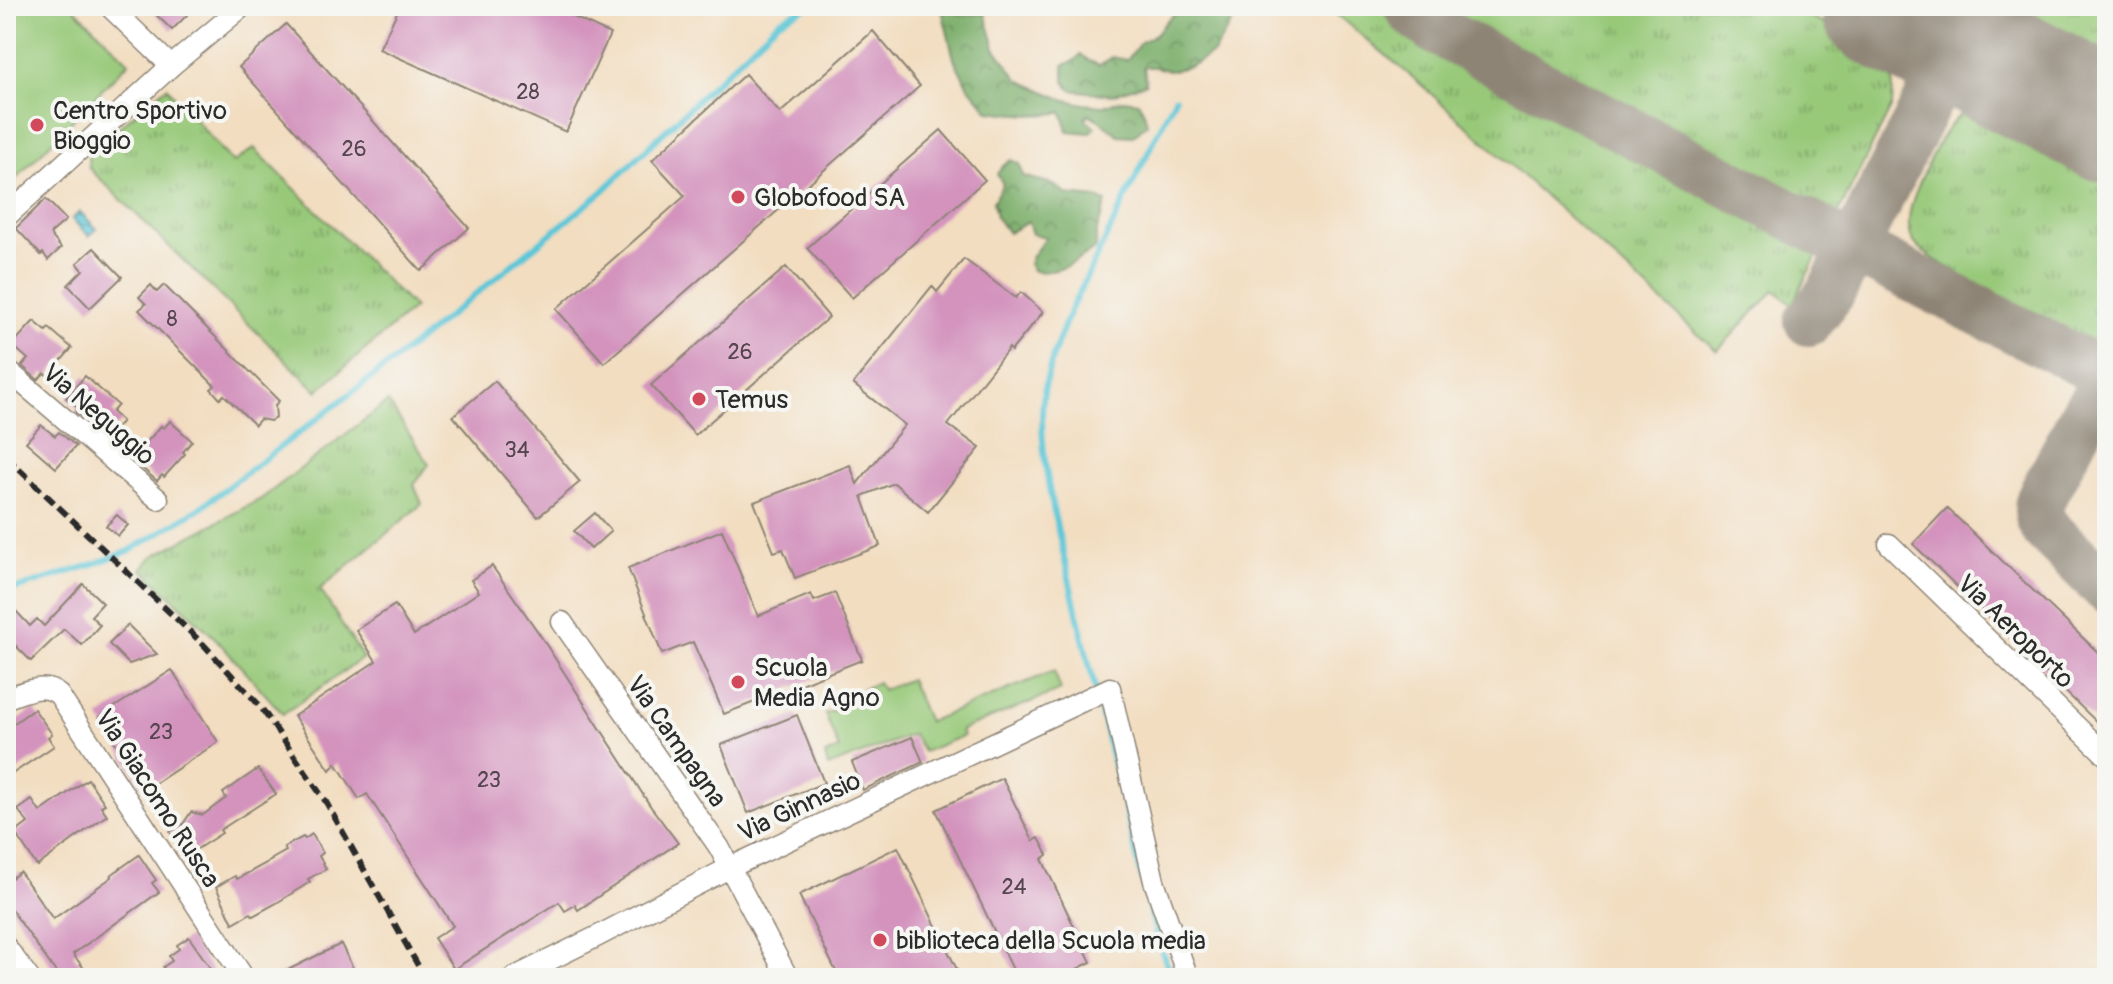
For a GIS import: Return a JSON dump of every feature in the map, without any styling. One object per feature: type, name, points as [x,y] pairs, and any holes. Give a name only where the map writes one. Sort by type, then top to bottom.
[{"type":"street","points":[[109,6],[171,66]]},
{"type":"street","points":[[6,217],[171,66],[243,6]]},
{"type":"street","name":"Via Neguggio","points":[[6,369],[158,499]]},
{"type":"street","name":"Via Aeroporto","points":[[1889,544],[2107,756]]},
{"type":"street","name":"Via Campagna","points":[[562,622],[719,847],[788,978]]},
{"type":"street","name":"Via Ginnasio","points":[[513,978],[729,868],[1110,688],[1154,881],[1188,978]]},
{"type":"street","name":"Via Giacomo Rusca","points":[[6,698],[36,689],[56,691],[244,978]]},
{"type":"street","points":[[6,947],[29,978]]},
{"type":"green space","name":"Centro Sportivo Bioggio","points":[[6,6],[72,6],[129,62],[6,189]]},
{"type":"green space","points":[[941,6],[959,6],[955,12],[963,16],[985,13],[995,48],[1019,80],[1062,99],[1084,104],[1101,106],[1124,100],[1138,102],[1147,124],[1133,136],[1118,135],[1088,114],[1086,119],[1095,127],[1090,133],[1068,131],[1062,112],[1035,115],[989,111],[967,85],[954,59]]},
{"type":"green space","points":[[1200,6],[1225,6],[1233,21],[1213,53],[1191,66],[1171,71],[1144,67],[1146,83],[1112,95],[1071,90],[1064,81],[1064,65],[1081,54],[1099,65],[1112,57],[1127,60],[1141,42],[1156,34],[1169,18],[1182,9],[1193,11]]},
{"type":"green space","points":[[1326,6],[1789,6],[1869,47],[1884,62],[1890,74],[1893,83],[1892,106],[1792,305],[1775,290],[1717,351],[1417,81]]},
{"type":"green space","points":[[1976,6],[2107,6],[2107,72]]},
{"type":"green space","points":[[167,87],[233,163],[254,148],[414,308],[317,391],[89,168],[88,153]]},
{"type":"green space","points":[[1974,107],[1999,112],[2107,167],[2107,352],[1979,285],[1929,256],[1912,239],[1909,225],[1911,208],[1929,160],[1952,124]]},
{"type":"green space","points":[[1011,160],[1020,164],[1023,176],[1053,185],[1066,195],[1106,202],[1096,234],[1096,248],[1060,269],[1034,271],[1029,264],[1046,237],[1032,234],[1028,222],[1008,233],[996,217],[993,202],[1003,184],[997,174]]},
{"type":"green space","points":[[388,402],[429,464],[414,485],[422,504],[320,589],[363,658],[283,714],[216,639],[142,569],[153,556],[261,499]]},
{"type":"green space","points":[[1054,671],[1061,690],[961,730],[963,736],[923,752],[913,734],[828,767],[825,755],[839,749],[825,714],[866,697],[863,689],[878,682],[882,690],[910,679],[928,722]]},
{"type":"water","points":[[80,212],[97,229],[89,236],[72,219]]},
{"type":"building","points":[[147,6],[196,6],[172,30]]},
{"type":"building","points":[[400,6],[550,6],[610,34],[566,132],[379,49]]},
{"type":"building","points":[[286,24],[469,228],[421,271],[239,67]]},
{"type":"building","name":"Globofood SA","points":[[873,31],[920,86],[604,363],[556,309],[685,196],[652,160],[745,74],[780,113]]},
{"type":"building","points":[[941,130],[985,180],[852,298],[807,248]]},
{"type":"building","points":[[46,199],[66,220],[50,234],[61,248],[48,260],[16,228]]},
{"type":"building","points":[[94,248],[122,277],[90,308],[68,285],[83,270],[77,263]]},
{"type":"building","points":[[964,259],[1016,298],[1021,292],[1043,312],[1011,351],[1009,348],[948,425],[980,448],[928,512],[894,483],[862,496],[880,546],[795,578],[783,549],[774,552],[754,502],[850,465],[857,484],[905,425],[853,384],[932,286],[937,292]]},
{"type":"building","points":[[786,267],[829,317],[695,435],[651,385]]},
{"type":"building","points":[[151,285],[157,292],[164,285],[279,401],[275,405],[276,418],[270,421],[260,419],[255,425],[224,395],[220,399],[211,389],[215,386],[139,310],[146,304],[139,297]]},
{"type":"building","points":[[34,321],[46,331],[49,328],[72,348],[48,376],[44,373],[38,380],[22,366],[28,359],[12,345]]},
{"type":"building","points":[[85,376],[118,405],[112,412],[122,421],[107,438],[76,412],[78,408],[66,398]]},
{"type":"building","points":[[495,381],[580,482],[538,517],[453,416]]},
{"type":"building","points":[[170,421],[192,441],[183,452],[185,454],[157,481],[133,457],[161,426],[164,428]]},
{"type":"building","points":[[41,425],[55,436],[59,432],[76,446],[56,468],[26,442]]},
{"type":"building","points":[[1947,508],[2107,661],[2107,732],[1913,544]]},
{"type":"building","points":[[595,513],[611,531],[591,549],[574,531]]},
{"type":"building","points":[[117,515],[128,525],[118,536],[106,526]]},
{"type":"building","points":[[722,530],[758,616],[811,594],[814,601],[835,593],[862,660],[724,714],[693,642],[662,654],[628,568]]},
{"type":"building","points":[[492,566],[678,843],[578,910],[575,905],[565,911],[559,902],[454,969],[434,938],[453,926],[367,794],[359,799],[336,763],[330,770],[294,716],[376,661],[356,630],[395,605],[414,635],[479,592],[471,580]]},
{"type":"building","points":[[83,584],[103,603],[91,616],[100,625],[82,645],[64,629],[31,661],[6,636],[6,619],[15,610],[30,626],[37,619],[44,626]]},
{"type":"building","points":[[128,625],[157,654],[129,664],[109,644]]},
{"type":"building","points":[[172,670],[218,742],[145,790],[99,717]]},
{"type":"building","points":[[34,709],[52,734],[48,737],[54,746],[6,778],[6,729]]},
{"type":"building","points":[[797,715],[824,783],[748,813],[721,745]]},
{"type":"building","points":[[912,737],[923,762],[863,790],[852,762]]},
{"type":"building","points":[[258,769],[276,794],[186,856],[170,832],[183,824],[191,812],[203,815],[226,798],[223,793]]},
{"type":"building","points":[[1002,778],[1033,841],[1039,838],[1048,855],[1042,859],[1091,962],[1059,978],[1017,978],[936,810]]},
{"type":"building","points":[[88,779],[105,804],[101,806],[107,815],[37,866],[15,833],[28,823],[18,810],[32,800],[40,812]]},
{"type":"building","points":[[312,834],[323,853],[319,856],[326,869],[275,904],[233,923],[216,887],[272,860],[286,851],[284,847]]},
{"type":"building","points":[[898,847],[961,978],[839,978],[799,895]]},
{"type":"building","points":[[139,855],[156,880],[152,883],[159,892],[73,954],[91,978],[60,978],[6,902],[6,882],[20,872],[53,919]]},
{"type":"building","points":[[189,937],[217,978],[171,978],[163,967],[172,961],[169,956],[179,949],[177,945]]},
{"type":"building","points":[[341,944],[358,978],[272,978],[320,954]]},
{"type":"waterway","points":[[6,592],[129,551],[200,508],[392,362],[602,192],[779,21],[808,6]]},
{"type":"waterway","points":[[1173,978],[1151,915],[1057,529],[1048,484],[1042,416],[1047,376],[1070,311],[1175,98]]},
{"type":"taxiway","points":[[1408,6],[1434,29],[1828,235],[2107,375]]},
{"type":"taxiway","points":[[1892,11],[1923,35],[1935,55],[1936,80],[1931,95],[1940,83],[1959,69],[1981,66],[2017,74]]},
{"type":"taxiway","points":[[1809,321],[1831,292],[1931,95]]},
{"type":"taxiway","points":[[2107,392],[2096,398],[2087,410],[2042,496],[2039,509],[2046,529],[2107,589]]},
{"type":"runway","points":[[1883,6],[2107,120]]},
{"type":"railway","points":[[6,457],[204,645],[260,706],[326,802],[425,978]]},
{"type":"place","name":"Centro Sportivo Bioggio","points":[[37,125]]},
{"type":"place","name":"Globofood SA","points":[[738,197]]},
{"type":"place","name":"Temus","points":[[699,399]]},
{"type":"place","name":"Scuola Media Agno","points":[[738,682]]},
{"type":"place","name":"biblioteca della Scuola media","points":[[880,940]]}]
